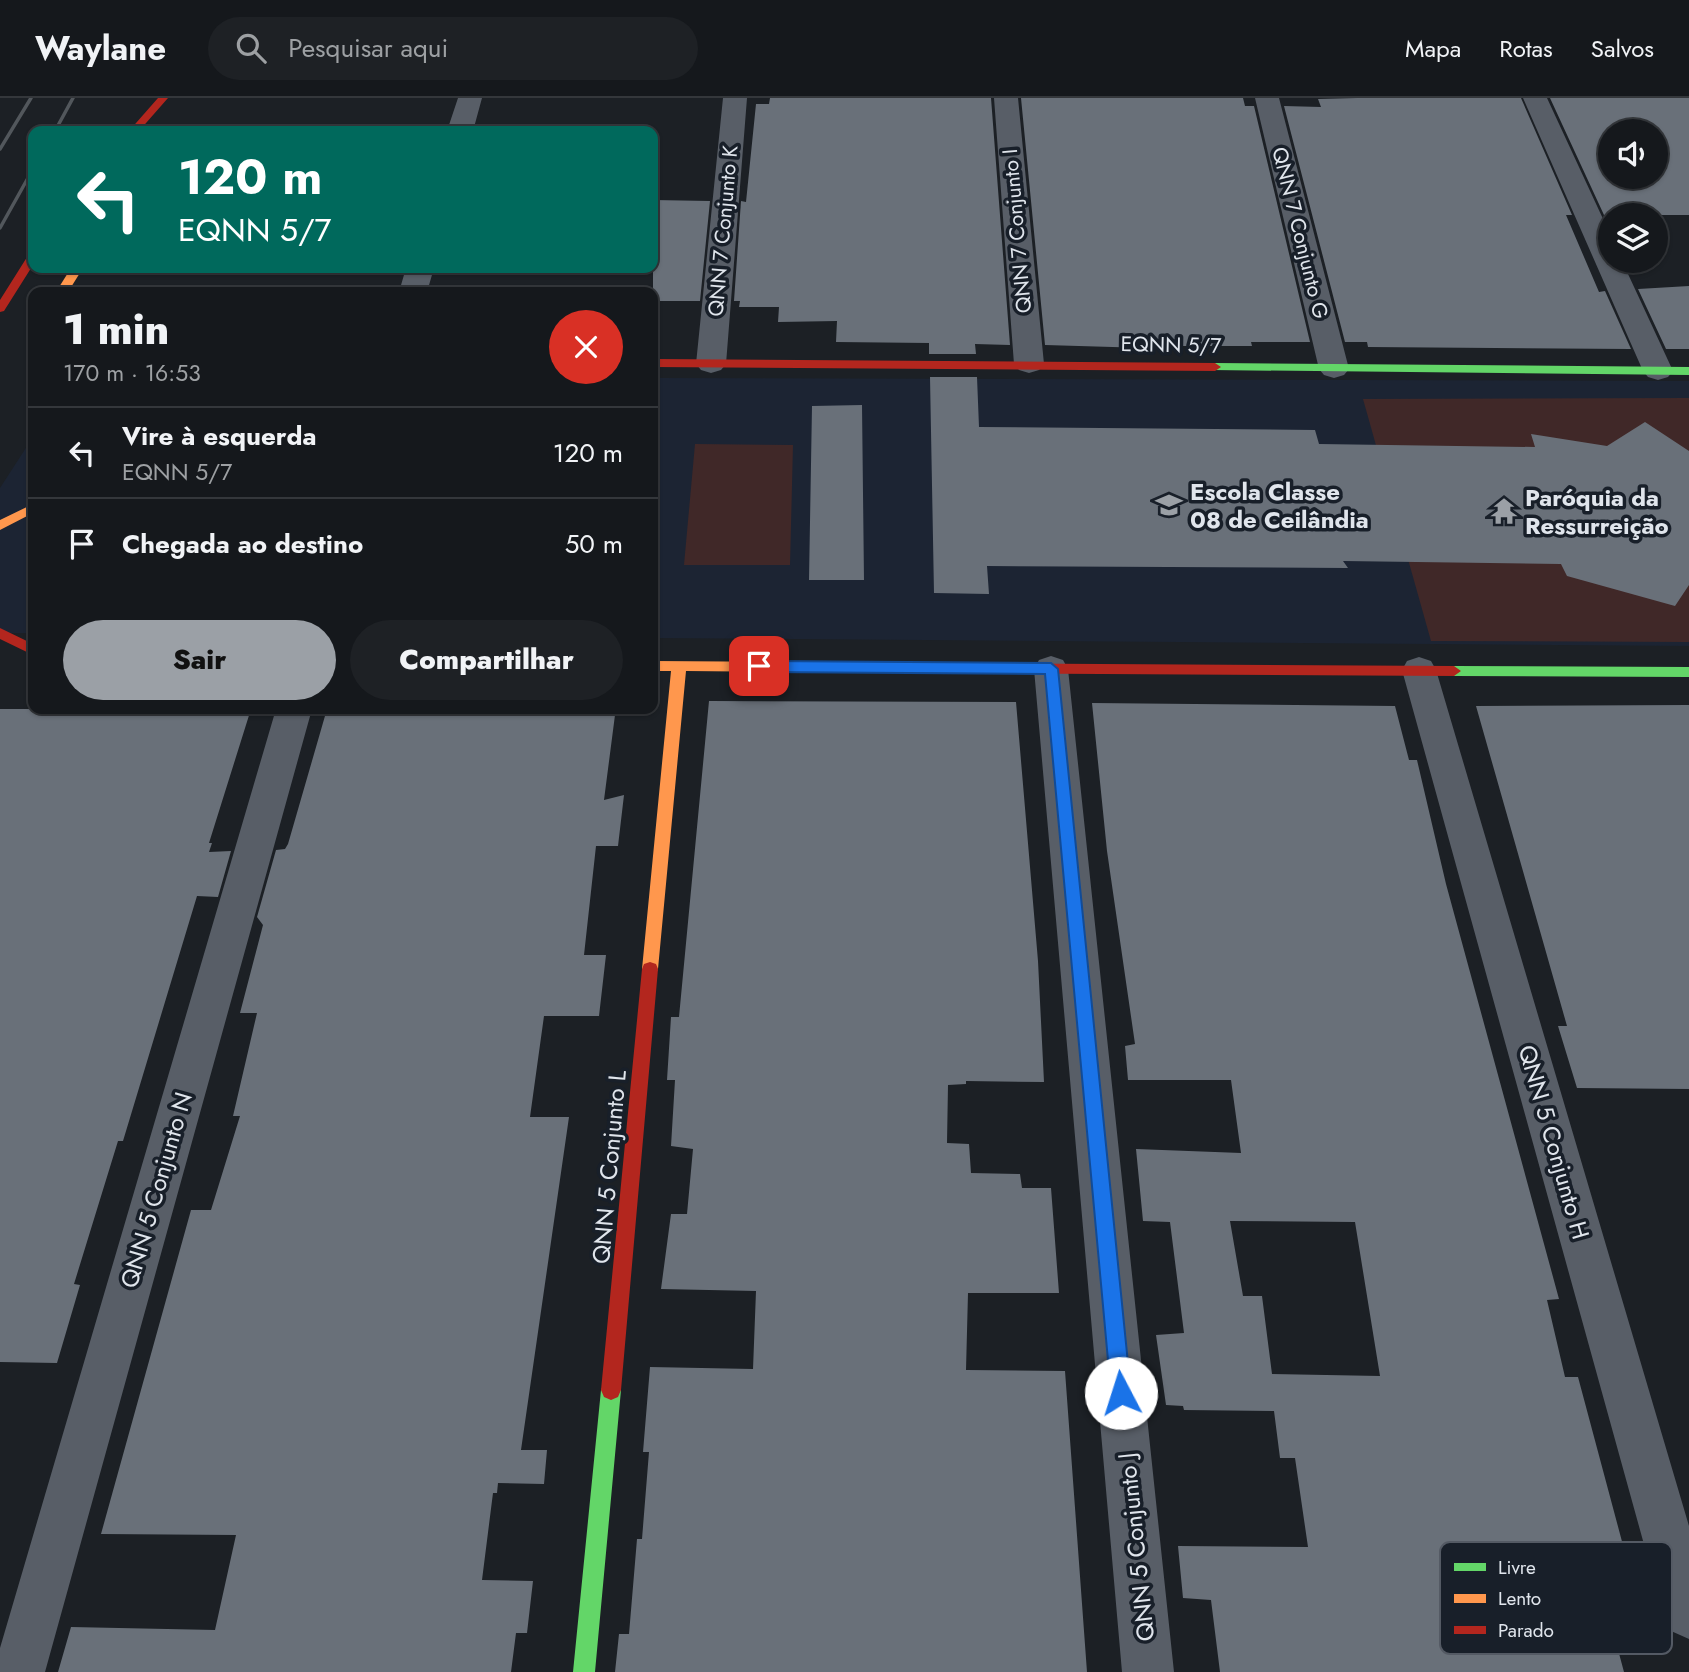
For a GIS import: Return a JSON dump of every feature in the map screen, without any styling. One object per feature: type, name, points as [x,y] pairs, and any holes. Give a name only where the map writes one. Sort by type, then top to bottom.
[{"type":"street","points":[[139,126],[164,98]]},
{"type":"street","points":[[151,126],[164,98]]},
{"type":"street","points":[[462,126],[470,98]]},
{"type":"street","name":"QNN 7 Conjunto K","points":[[711,364],[735,98]]},
{"type":"street","name":"QNN 7 Conjunto I","points":[[1006,98],[1029,364]]},
{"type":"street","name":"QNN 7 Conjunto G","points":[[1267,98],[1334,369]]},
{"type":"street","points":[[1535,98],[1658,372]]},
{"type":"street","points":[[0,309],[28,264]]},
{"type":"street","name":"EQNN 5/7","points":[[658,363],[1029,364],[1689,372]]},
{"type":"street","points":[[0,526],[28,511]]},
{"type":"street","points":[[0,633],[28,647]]},
{"type":"street","points":[[658,666],[1689,672]]},
{"type":"street","name":"QNN 5 Conjunto L","points":[[584,1672],[679,666]]},
{"type":"street","name":"QNN 5 Conjunto J","points":[[1051,669],[1148,1672]]},
{"type":"street","name":"QNN 5 Conjunto H","points":[[1419,670],[1669,1542]]},
{"type":"street","name":"QNN 5 Conjunto N","points":[[19,1672],[293,714]]},
{"type":"street","name":"QNN 5 Conjunto H","points":[[1672,1554],[1689,1613]]},
{"type":"shaded area","points":[[658,378],[1689,381],[1689,646],[658,638]]},
{"type":"shaded area","points":[[1689,398],[1689,642],[1431,641],[1363,399]]},
{"type":"shaded area","points":[[695,444],[793,445],[790,565],[684,565]]},
{"type":"shaded area","points":[[28,445],[28,633],[0,633],[0,488]]},
{"type":"building","points":[[770,98],[991,98],[1010,345],[975,344],[976,354],[929,354],[929,343],[836,342],[837,321],[778,322],[779,307],[739,307],[740,301],[734,301],[741,201],[746,202],[756,104],[769,104]]},
{"type":"building","points":[[1021,98],[1243,98],[1245,106],[1254,106],[1310,342],[1251,342],[1252,346],[1179,346],[1180,349],[1045,345]]},
{"type":"building","points":[[1521,98],[1572,215],[1566,215],[1599,292],[1605,291],[1631,349],[1368,347],[1367,342],[1345,342],[1284,106],[1321,107],[1318,99]]},
{"type":"building","points":[[1550,98],[1689,98],[1689,215],[1668,215],[1668,203],[1598,203]]},
{"type":"building","points":[[658,200],[710,201],[700,301],[658,301],[658,287],[653,287],[653,273],[658,273]]},
{"type":"building","points":[[1689,286],[1689,349],[1666,349],[1638,289]]},
{"type":"building","points":[[930,377],[977,377],[979,427],[1315,430],[1319,444],[1535,447],[1531,434],[1607,446],[1645,422],[1689,451],[1689,585],[1675,606],[1567,576],[1561,564],[1343,561],[1348,568],[987,566],[989,594],[934,593]]},
{"type":"building","points":[[862,405],[864,580],[809,580],[812,406]]},
{"type":"building","points":[[709,701],[1016,702],[1038,961],[1044,1082],[966,1081],[966,1084],[948,1085],[947,1143],[969,1144],[971,1173],[1020,1174],[1022,1188],[1051,1188],[1059,1293],[968,1293],[966,1370],[1065,1371],[1087,1672],[615,1672],[619,1634],[629,1634],[637,1539],[642,1539],[649,1452],[643,1452],[650,1367],[753,1369],[756,1291],[661,1289],[671,1214],[687,1214],[693,1149],[671,1146],[675,1080],[667,1080],[671,1017],[679,1017]]},
{"type":"building","points":[[1092,703],[1395,706],[1409,760],[1417,760],[1446,884],[1559,1299],[1547,1300],[1565,1377],[1578,1377],[1622,1542],[1440,1542],[1440,1654],[1619,1654],[1624,1672],[1220,1672],[1211,1600],[1183,1598],[1178,1546],[1308,1547],[1295,1458],[1280,1458],[1274,1411],[1184,1410],[1183,1406],[1166,1405],[1156,1335],[1184,1333],[1170,1222],[1143,1221],[1136,1149],[1241,1153],[1231,1080],[1128,1080],[1125,1046],[1135,1044],[1107,851]],"holes":[[[1230,1221],[1355,1222],[1380,1376],[1272,1374],[1262,1296],[1243,1296]]]},
{"type":"building","points":[[1689,705],[1689,1089],[1577,1088],[1558,1026],[1567,1026],[1476,706]]},
{"type":"building","points":[[0,709],[28,709],[28,714],[249,714],[209,843],[212,843],[209,852],[231,851],[218,897],[197,896],[123,1141],[118,1141],[74,1284],[80,1285],[57,1363],[0,1362]]},
{"type":"building","points":[[326,714],[615,715],[604,800],[624,795],[618,846],[596,846],[584,955],[606,955],[599,1016],[544,1016],[530,1117],[569,1117],[521,1450],[547,1450],[544,1484],[498,1483],[497,1493],[493,1493],[482,1580],[533,1581],[527,1633],[516,1633],[511,1672],[58,1672],[71,1627],[215,1630],[236,1535],[101,1534],[191,1210],[211,1210],[240,1116],[233,1116],[257,1013],[240,1013],[263,925],[257,917],[276,850],[285,849]]},
{"type":"railway","points":[[0,149],[31,98]]},
{"type":"railway","points":[[58,126],[73,98]]},
{"type":"railway","points":[[0,228],[28,178]]},
{"type":"traffic: fast","points":[[1215,367],[1689,371]]},
{"type":"traffic: fast","points":[[1454,671],[1689,672]]},
{"type":"traffic: fast","points":[[584,1672],[611,1390]]},
{"type":"traffic: slow","points":[[65,287],[74,273]]},
{"type":"traffic: slow","points":[[0,526],[28,511]]},
{"type":"traffic: slow","points":[[658,666],[923,668]]},
{"type":"traffic: slow","points":[[650,969],[679,666]]},
{"type":"traffic: jam","points":[[138,126],[163,98]]},
{"type":"traffic: jam","points":[[0,309],[28,264]]},
{"type":"traffic: jam","points":[[658,363],[1215,367]]},
{"type":"traffic: jam","points":[[0,633],[28,647]]},
{"type":"traffic: jam","points":[[923,668],[1454,671]]},
{"type":"traffic: jam","points":[[611,1390],[650,969]]},
{"type":"place","name":"Escola Classe 08 de Ceilândia","points":[[1169,505]]},
{"type":"place","name":"Paróquia da Ressurreição","points":[[1504,511]]},
{"type":"route","points":[[759,666],[1051,669],[1121,1393]]}]
